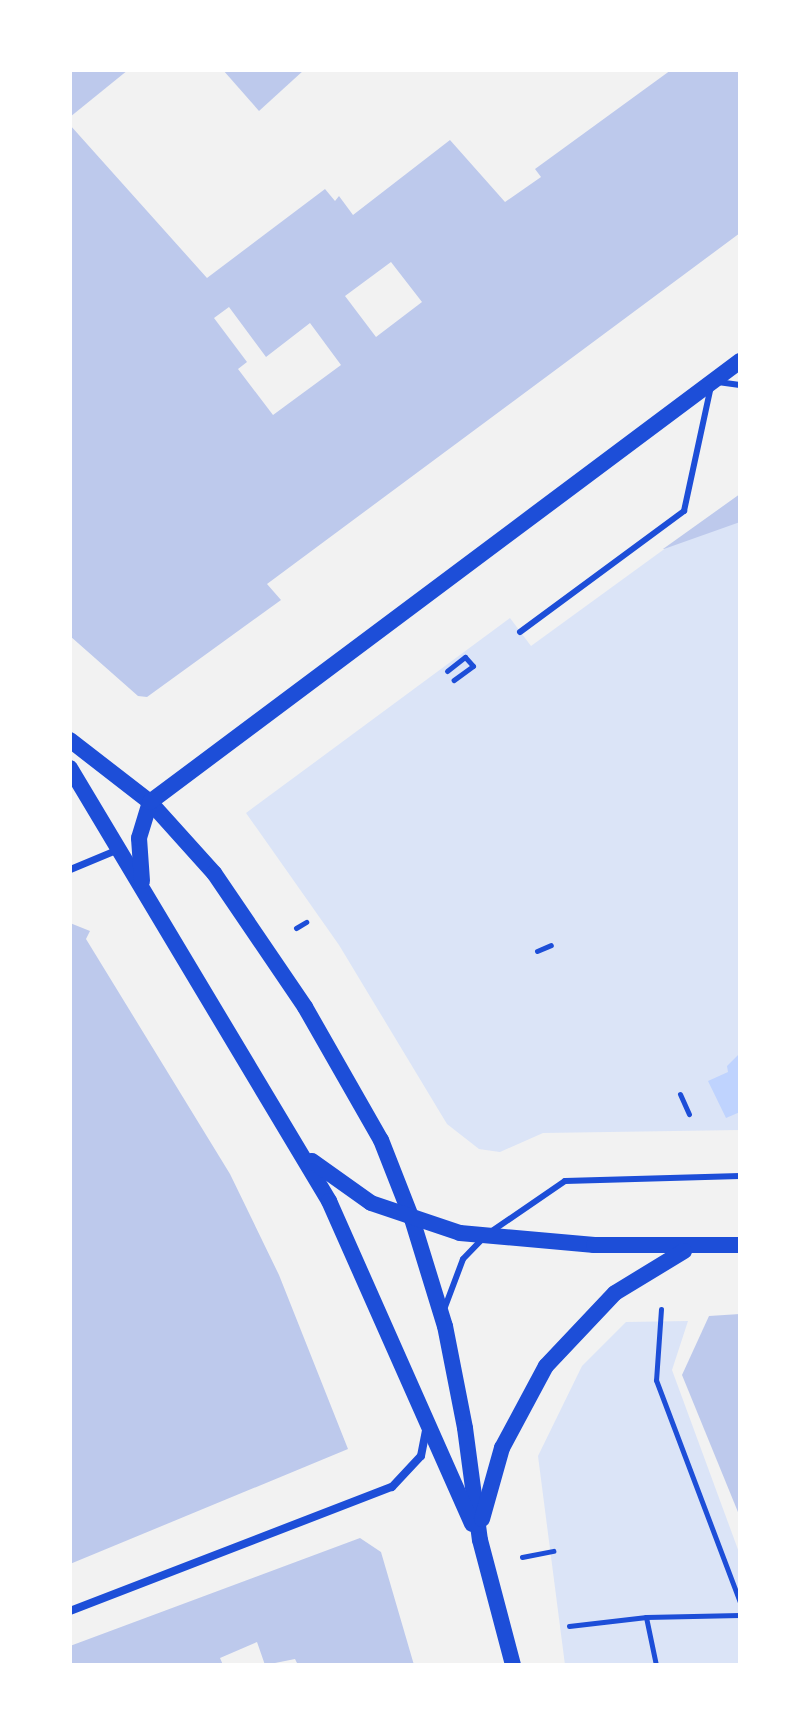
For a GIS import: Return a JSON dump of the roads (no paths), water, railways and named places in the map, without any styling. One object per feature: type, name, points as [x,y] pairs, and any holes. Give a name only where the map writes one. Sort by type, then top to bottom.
[{"type":"main road","points":[[144,893],[139,838],[150,802],[740,361]]},
{"type":"main road","points":[[70,740],[150,802],[233,898],[305,1007],[364,1106],[412,1219],[445,1326],[480,1540],[513,1665]]},
{"type":"main road","points":[[70,768],[300,1148],[365,1275],[480,1540]]},
{"type":"main road","points":[[300,1148],[351,1191],[412,1219],[484,1237],[699,1247],[740,1245]]},
{"type":"main road","points":[[480,1540],[484,1505],[502,1448],[546,1366],[615,1293],[664,1260],[699,1247]]},
{"type":"street","points":[[70,869],[118,849]]},
{"type":"street","points":[[70,1611],[392,1487],[421,1456],[426,1414]]},
{"type":"lane","points":[[520,632],[684,511],[712,381],[740,385]]},
{"type":"lane","points":[[445,1326],[449,1291],[463,1259],[484,1237],[565,1181],[740,1176]]},
{"type":"water","points":[[740,1053],[740,1112],[726,1118],[708,1081],[728,1072],[727,1066]]}]
